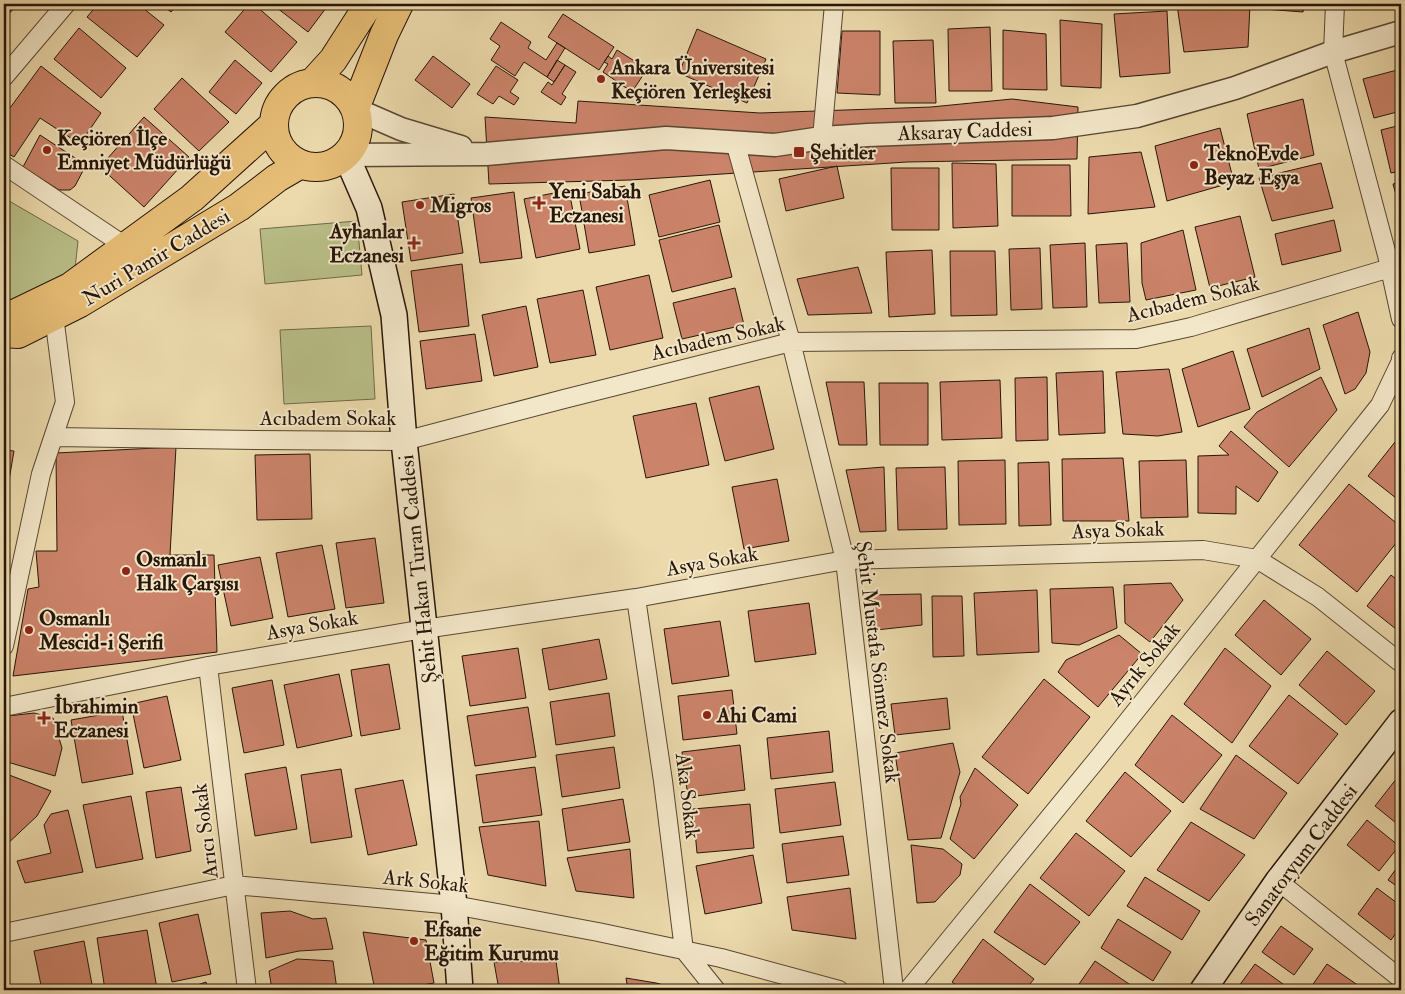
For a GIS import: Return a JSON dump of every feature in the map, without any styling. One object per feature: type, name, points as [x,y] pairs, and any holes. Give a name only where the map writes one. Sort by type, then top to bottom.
[{"type":"main road","points":[[314,82],[333,60],[369,4]]},
{"type":"main road","points":[[355,109],[398,4]]},
{"type":"main road","points":[[326,82],[339,89],[349,98],[355,109],[358,133],[353,145],[346,155],[336,162],[325,166],[313,167],[290,158],[276,136],[274,124],[276,112],[282,100],[290,91],[301,85],[326,82]]},
{"type":"main road","name":"Nuri Pamir Caddesi","points":[[4,314],[14,314],[70,287],[192,198],[274,124]]},
{"type":"main road","name":"Şehit Hakan Turan Caddesi","points":[[346,155],[369,208],[394,315],[404,441],[454,905],[460,990]]},
{"type":"main road","name":"Nuri Pamir Caddesi","points":[[4,333],[18,334],[80,303],[239,207],[277,178],[302,164]]},
{"type":"main road","name":"Sanatoryum Caddesi","points":[[1203,990],[1278,881],[1401,722]]},
{"type":"street","points":[[4,77],[66,4]]},
{"type":"street","points":[[822,138],[834,4]]},
{"type":"street","points":[[1335,4],[1333,52],[1390,268],[1401,319]]},
{"type":"street","name":"Aksaray Caddesi","points":[[346,155],[486,154],[666,138],[775,146],[822,138],[868,135],[1053,128],[1137,116],[1235,88],[1333,52],[1401,32]]},
{"type":"street","points":[[355,109],[401,129],[486,154]]},
{"type":"street","name":"Şehit Mustafa Sönmez Sokak","points":[[735,142],[791,342],[845,560],[894,990]]},
{"type":"street","points":[[4,165],[125,246]]},
{"type":"street","name":"Acıbadem Sokak","points":[[54,437],[404,441],[554,401],[791,342],[1136,339],[1191,327],[1390,268]]},
{"type":"street","points":[[4,646],[41,474],[65,402],[54,316]]},
{"type":"street","name":"Ayrık Sokak","points":[[908,990],[1099,757],[1380,405],[1401,358]]},
{"type":"street","name":"Asya Sokak","points":[[4,707],[208,666],[424,629],[636,598],[845,560],[1203,550],[1257,559],[1318,597],[1401,663]]},
{"type":"street","name":"Aka Sokak","points":[[636,598],[663,780],[684,950]]},
{"type":"street","name":"Arıcı Sokak","points":[[208,666],[247,990]]},
{"type":"street","points":[[1278,881],[1398,981]]},
{"type":"street","name":"Ark Sokak","points":[[4,932],[234,885],[454,905],[598,932],[721,958],[839,990]]},
{"type":"street","points":[[684,950],[716,990]]},
{"type":"green space","points":[[4,198],[78,241],[75,269],[49,289],[4,303]]},
{"type":"green space","points":[[357,221],[362,275],[265,284],[260,229]]},
{"type":"green space","points":[[371,326],[375,399],[284,404],[280,330]]},
{"type":"building","points":[[4,4],[18,4],[6,17],[4,16]]},
{"type":"building","points":[[98,4],[138,4],[164,25],[137,57],[87,17]]},
{"type":"building","points":[[161,4],[178,4],[171,12]]},
{"type":"building","points":[[249,4],[254,4],[297,42],[271,72],[225,32]]},
{"type":"building","points":[[272,4],[329,4],[308,32]]},
{"type":"building","points":[[1250,4],[1248,47],[1184,52],[1177,5]]},
{"type":"building","points":[[1265,4],[1304,4],[1303,12],[1264,9]]},
{"type":"building","points":[[1167,11],[1170,73],[1120,77],[1114,14]]},
{"type":"building","points":[[563,14],[614,47],[599,70],[548,37]]},
{"type":"building","points":[[1060,20],[1102,24],[1101,88],[1061,86]]},
{"type":"building","points":[[501,22],[531,42],[528,48],[546,60],[557,43],[565,48],[547,77],[524,62],[515,76],[491,60],[500,46],[490,39]]},
{"type":"building","points":[[990,27],[992,91],[949,91],[948,29]]},
{"type":"building","points":[[79,28],[126,68],[101,98],[54,59]]},
{"type":"building","points":[[697,29],[766,59],[747,103],[679,73]]},
{"type":"building","points":[[1003,30],[1046,34],[1047,90],[1003,89]]},
{"type":"building","points":[[842,31],[880,31],[880,95],[837,93]]},
{"type":"building","points":[[933,40],[936,103],[895,103],[893,41]]},
{"type":"building","points":[[617,50],[647,69],[632,92],[603,72],[608,64],[604,62],[608,56],[612,59]]},
{"type":"building","points":[[433,56],[470,84],[452,108],[415,80]]},
{"type":"building","points":[[235,60],[262,83],[236,114],[209,92]]},
{"type":"building","points":[[557,60],[565,65],[554,82],[547,77]]},
{"type":"building","points":[[565,65],[576,72],[562,94],[566,97],[561,105],[541,92],[548,82],[552,85]]},
{"type":"building","points":[[41,66],[101,113],[80,144],[40,118],[14,157],[4,151],[4,116]]},
{"type":"building","points":[[496,66],[518,80],[510,92],[519,98],[514,105],[499,96],[493,104],[477,94]]},
{"type":"building","points":[[1401,69],[1401,111],[1374,118],[1363,79]]},
{"type":"building","points":[[182,78],[229,122],[199,151],[154,109]]},
{"type":"building","points":[[1012,99],[1078,107],[1077,159],[907,162],[630,180],[489,184],[485,117],[576,123],[578,101],[760,113],[931,107]]},
{"type":"building","points":[[1303,99],[1314,155],[1259,169],[1247,114]]},
{"type":"building","points":[[144,117],[189,157],[144,207],[100,167]]},
{"type":"building","points":[[1401,125],[1401,171],[1391,173],[1381,130]]},
{"type":"building","points":[[1220,128],[1234,182],[1167,201],[1155,146]]},
{"type":"building","name":"Keçiören İlçe Emniyet Müdürlüğü","points":[[40,135],[86,165],[75,186],[70,190],[59,190],[23,167]]},
{"type":"building","points":[[1141,152],[1155,207],[1088,214],[1089,157]]},
{"type":"building","points":[[952,163],[996,164],[998,226],[953,228]]},
{"type":"building","points":[[1321,163],[1333,208],[1272,221],[1259,178]]},
{"type":"building","points":[[1012,165],[1070,165],[1071,216],[1012,216]]},
{"type":"building","points":[[837,166],[844,198],[786,211],[779,179]]},
{"type":"building","points":[[891,168],[939,168],[939,230],[892,230]]},
{"type":"building","points":[[710,180],[720,222],[659,237],[649,195]]},
{"type":"building","points":[[1401,182],[1401,213],[1393,184]]},
{"type":"building","points":[[625,186],[635,245],[589,253],[579,194]]},
{"type":"building","points":[[569,190],[580,249],[536,258],[524,199]]},
{"type":"building","points":[[514,192],[522,258],[480,263],[471,198]]},
{"type":"building","points":[[454,194],[463,253],[411,261],[402,202]]},
{"type":"building","points":[[1240,216],[1255,277],[1210,288],[1195,227]]},
{"type":"building","points":[[1334,220],[1341,251],[1282,265],[1275,234]]},
{"type":"building","points":[[719,225],[732,277],[672,292],[659,240]]},
{"type":"building","points":[[1183,230],[1196,290],[1146,300],[1142,283],[1141,243]]},
{"type":"building","points":[[1085,243],[1087,307],[1053,308],[1050,245]]},
{"type":"building","points":[[1127,243],[1130,302],[1099,303],[1096,245]]},
{"type":"building","points":[[1040,248],[1042,309],[1011,310],[1009,249]]},
{"type":"building","points":[[932,250],[935,314],[889,317],[886,252]]},
{"type":"building","points":[[950,251],[995,251],[997,315],[951,316]]},
{"type":"building","points":[[462,264],[469,326],[419,332],[411,271]]},
{"type":"building","points":[[858,267],[872,313],[808,315],[797,279]]},
{"type":"building","points":[[649,275],[663,338],[610,350],[596,287]]},
{"type":"building","points":[[735,288],[744,325],[682,339],[673,303]]},
{"type":"building","points":[[583,290],[596,355],[550,363],[537,299]]},
{"type":"building","points":[[526,306],[538,367],[494,376],[482,315]]},
{"type":"building","points":[[1358,312],[1370,352],[1366,373],[1355,389],[1345,394],[1323,325]]},
{"type":"building","points":[[1309,328],[1320,369],[1262,397],[1247,349]]},
{"type":"building","points":[[475,334],[482,381],[426,389],[420,341]]},
{"type":"building","points":[[1233,351],[1250,409],[1198,427],[1182,369]]},
{"type":"building","points":[[1169,369],[1182,432],[1158,436],[1123,434],[1116,372]]},
{"type":"building","points":[[1103,371],[1105,433],[1059,435],[1056,373]]},
{"type":"building","points":[[1047,377],[1048,440],[1016,441],[1015,378]]},
{"type":"building","points":[[1321,377],[1337,410],[1289,467],[1244,427],[1257,412]]},
{"type":"building","points":[[1000,380],[1002,438],[942,440],[940,382]]},
{"type":"building","points":[[826,382],[864,382],[867,445],[839,445]]},
{"type":"building","points":[[879,383],[928,383],[928,445],[880,445]]},
{"type":"building","points":[[759,386],[774,449],[725,461],[709,398]]},
{"type":"building","points":[[696,403],[709,465],[646,478],[633,416]]},
{"type":"building","points":[[1231,431],[1278,472],[1258,502],[1236,486],[1236,514],[1198,513],[1198,456],[1229,455],[1219,446]]},
{"type":"building","points":[[1395,442],[1401,448],[1401,502],[1368,476]]},
{"type":"building","name":"Osmanlı Halk Çarşısı","points":[[176,447],[170,555],[214,555],[217,652],[13,676],[28,589],[39,587],[36,551],[57,551],[56,453]]},
{"type":"building","points":[[4,450],[14,451],[5,504],[4,503]]},
{"type":"building","points":[[310,454],[312,519],[257,520],[255,455]]},
{"type":"building","points":[[1123,458],[1129,521],[1063,521],[1062,459]]},
{"type":"building","points":[[1005,460],[1006,524],[959,525],[958,461]]},
{"type":"building","points":[[1186,460],[1188,517],[1141,518],[1139,461]]},
{"type":"building","points":[[1049,462],[1051,525],[1019,526],[1018,463]]},
{"type":"building","points":[[884,467],[886,531],[860,532],[846,470]]},
{"type":"building","points":[[945,467],[947,529],[898,530],[896,468]]},
{"type":"building","points":[[777,479],[789,541],[744,549],[732,487]]},
{"type":"building","points":[[1349,484],[1401,527],[1401,537],[1357,592],[1299,545]]},
{"type":"building","points":[[375,538],[384,603],[346,608],[336,543]]},
{"type":"building","points":[[322,545],[335,609],[288,617],[276,553]]},
{"type":"building","points":[[260,557],[273,618],[231,626],[218,565]]},
{"type":"building","points":[[1391,575],[1401,583],[1401,633],[1367,606]]},
{"type":"building","points":[[1171,583],[1183,600],[1150,642],[1125,623],[1124,585]]},
{"type":"building","points":[[1113,587],[1117,628],[1079,645],[1052,643],[1050,589]]},
{"type":"building","points":[[1037,590],[1039,652],[977,655],[974,593]]},
{"type":"building","points":[[921,594],[922,625],[876,630],[870,595]]},
{"type":"building","points":[[932,596],[962,596],[964,656],[933,657]]},
{"type":"building","points":[[1264,600],[1311,639],[1281,675],[1235,635]]},
{"type":"building","points":[[809,603],[816,654],[755,662],[748,611]]},
{"type":"building","points":[[720,621],[729,676],[672,684],[664,629]]},
{"type":"building","points":[[1119,635],[1142,654],[1098,707],[1058,672],[1066,660]]},
{"type":"building","points":[[599,639],[607,679],[549,690],[542,649]]},
{"type":"building","points":[[518,648],[526,698],[470,706],[462,656]]},
{"type":"building","points":[[1225,648],[1271,686],[1232,743],[1184,704]]},
{"type":"building","points":[[1327,651],[1375,691],[1346,725],[1299,685]]},
{"type":"building","points":[[389,664],[400,729],[361,736],[351,670]]},
{"type":"building","points":[[339,674],[352,736],[297,748],[284,685]]},
{"type":"building","points":[[1044,679],[1090,717],[1028,794],[982,757]]},
{"type":"building","points":[[272,680],[284,745],[244,753],[232,688]]},
{"type":"building","name":"Ahi Cami","points":[[732,690],[737,734],[683,740],[678,696]]},
{"type":"building","points":[[609,693],[615,736],[556,745],[550,702]]},
{"type":"building","points":[[1289,695],[1338,734],[1298,784],[1249,746]]},
{"type":"building","points":[[167,696],[181,760],[144,768],[131,704]]},
{"type":"building","points":[[947,698],[950,729],[895,735],[891,704]]},
{"type":"building","points":[[528,707],[536,757],[475,766],[467,716]]},
{"type":"building","points":[[122,711],[133,774],[82,783],[71,720]]},
{"type":"building","points":[[34,713],[53,718],[62,748],[55,776],[4,761],[4,733],[8,716]]},
{"type":"building","points":[[1172,715],[1222,755],[1183,803],[1135,765]]},
{"type":"building","points":[[829,731],[833,772],[771,779],[767,738]]},
{"type":"building","points":[[953,743],[960,772],[941,838],[908,840],[895,753]]},
{"type":"building","points":[[740,745],[745,790],[688,797],[682,752]]},
{"type":"building","points":[[614,747],[620,788],[562,797],[556,755]]},
{"type":"building","points":[[1236,755],[1287,793],[1254,839],[1200,809]]},
{"type":"building","points":[[286,767],[297,829],[255,836],[245,774]]},
{"type":"building","points":[[535,767],[542,815],[483,823],[476,775]]},
{"type":"building","points":[[975,768],[1018,805],[974,859],[950,839],[961,804],[960,797]]},
{"type":"building","points":[[341,769],[352,837],[311,843],[301,775]]},
{"type":"building","points":[[1125,772],[1171,811],[1131,857],[1086,821]]},
{"type":"building","points":[[4,773],[51,791],[37,816],[4,847]]},
{"type":"building","points":[[1397,778],[1401,781],[1401,827],[1375,806]]},
{"type":"building","points":[[403,780],[417,845],[368,855],[355,789]]},
{"type":"building","points":[[835,782],[841,825],[780,833],[775,789]]},
{"type":"building","points":[[181,787],[191,851],[156,858],[146,792]]},
{"type":"building","points":[[131,796],[143,859],[96,868],[83,805]]},
{"type":"building","points":[[623,799],[630,842],[568,851],[562,809]]},
{"type":"building","points":[[750,804],[754,848],[697,853],[693,809]]},
{"type":"building","points":[[68,810],[83,872],[25,883],[17,861],[51,853],[44,825],[51,814]]},
{"type":"building","points":[[1367,820],[1399,846],[1379,871],[1347,845]]},
{"type":"building","points":[[539,821],[546,886],[488,875],[479,827]]},
{"type":"building","points":[[1191,822],[1245,855],[1209,901],[1157,870]]},
{"type":"building","points":[[1076,833],[1125,871],[1089,916],[1040,878]]},
{"type":"building","points":[[843,836],[849,875],[787,883],[782,844]]},
{"type":"building","points":[[911,845],[943,849],[962,864],[960,875],[935,902],[917,903]]},
{"type":"building","points":[[630,849],[634,898],[576,891],[567,858]]},
{"type":"building","points":[[753,855],[762,903],[705,914],[696,866]]},
{"type":"building","points":[[1401,862],[1401,889],[1388,880]]},
{"type":"building","points":[[1145,877],[1200,911],[1182,940],[1127,906]]},
{"type":"building","points":[[1030,884],[1080,922],[1045,965],[994,932]]},
{"type":"building","points":[[850,888],[856,939],[792,930],[787,897]]},
{"type":"building","points":[[1377,888],[1401,906],[1401,926],[1391,940],[1358,914]]},
{"type":"building","points":[[290,911],[313,919],[326,918],[333,949],[299,951],[266,958],[261,913]]},
{"type":"building","points":[[198,914],[211,974],[172,982],[159,923]]},
{"type":"building","points":[[1118,919],[1171,952],[1153,981],[1101,948]]},
{"type":"building","points":[[1281,926],[1313,949],[1294,975],[1262,952]]},
{"type":"building","points":[[147,930],[157,989],[105,990],[97,938]]},
{"type":"building","points":[[363,932],[426,940],[434,983],[395,990],[375,990]]},
{"type":"building","points":[[983,939],[1034,979],[1025,990],[962,990],[952,982]]},
{"type":"building","points":[[84,941],[93,990],[42,990],[34,951]]},
{"type":"building","points":[[297,959],[333,961],[337,990],[272,990],[269,971]]},
{"type":"building","points":[[556,961],[560,990],[499,990],[494,962]]},
{"type":"building","points":[[1095,961],[1138,990],[1081,990],[1077,987]]},
{"type":"building","points":[[1255,964],[1290,989],[1236,990]]},
{"type":"building","points":[[1327,964],[1362,988],[1360,990],[1309,990]]},
{"type":"building","points":[[626,978],[656,983],[677,990],[628,990]]},
{"type":"building","points":[[206,982],[208,990],[183,990]]},
{"type":"place","name":"Ankara Üniversitesi Keçiören Yerleşkesi","points":[[601,79]]},
{"type":"place","name":"Keçiören İlçe Emniyet Müdürlüğü","points":[[47,150]]},
{"type":"place","name":"Şehitler","points":[[799,152]]},
{"type":"place","name":"TeknoEvde Beyaz Eşya","points":[[1194,165]]},
{"type":"place","name":"Yeni Sabah Eczanesi","points":[[539,203]]},
{"type":"place","name":"Migros","points":[[420,205]]},
{"type":"place","name":"Ayhanlar Eczanesi","points":[[414,243]]},
{"type":"place","name":"Osmanlı Halk Çarşısı","points":[[126,571]]},
{"type":"place","name":"Osmanlı Mescid-i Şerifi","points":[[29,630]]},
{"type":"place","name":"Ahi Cami","points":[[707,715]]},
{"type":"place","name":"İbrahimin Eczanesi","points":[[44,718]]},
{"type":"place","name":"Efsane Eğitim Kurumu","points":[[414,941]]}]
